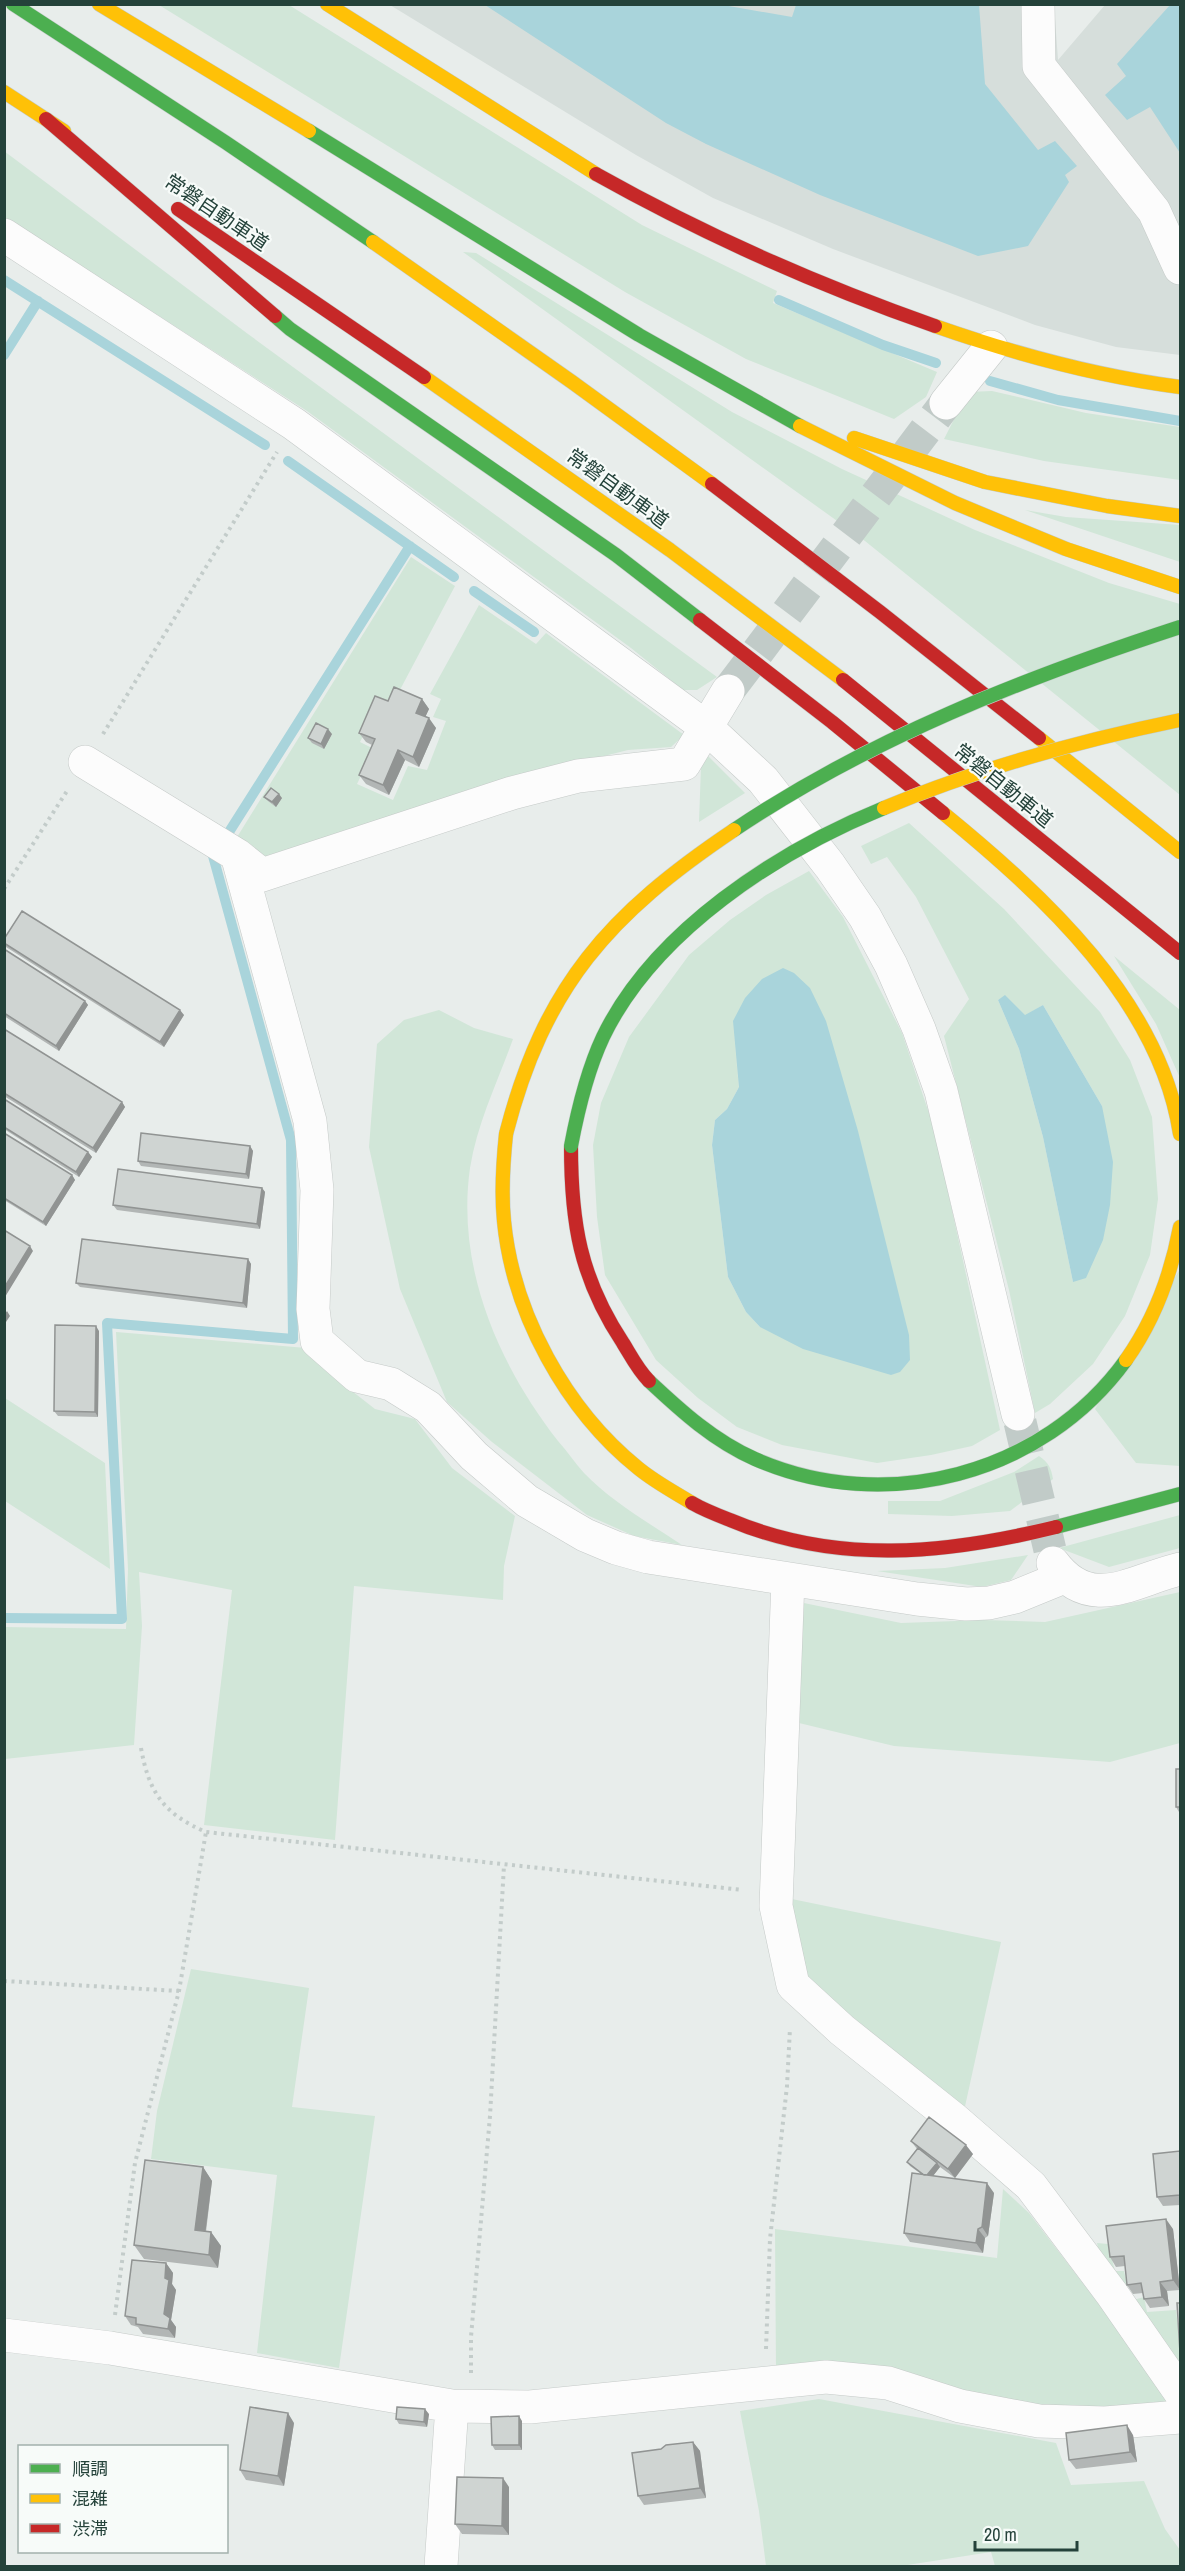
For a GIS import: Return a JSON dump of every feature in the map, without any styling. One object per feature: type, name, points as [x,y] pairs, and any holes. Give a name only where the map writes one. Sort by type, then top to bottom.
[{"type":"main road","points":[[13,4],[314,202],[574,383],[812,560],[1025,726],[1180,852]]},
{"type":"main road","points":[[99,4],[449,216],[577,299],[741,394],[877,468],[1032,538],[1116,568],[1180,587]]},
{"type":"main road","points":[[327,4],[450,80],[581,166],[677,218],[777,264],[896,312],[991,346],[1060,366],[1137,382],[1180,387]]},
{"type":"main road","name":"常磐自動車道","points":[[4,92],[144,186]]},
{"type":"main road","points":[[46,119],[290,329],[616,555],[822,715],[964,830],[1041,899],[1108,975],[1135,1015],[1158,1057],[1176,1107],[1180,1134]]},
{"type":"main road","name":"常磐自動車道","points":[[164,199],[509,433],[741,602],[937,755],[1180,954]]},
{"type":"main road","points":[[741,394],[851,436],[985,482],[1107,506],[1180,516]]},
{"type":"main road","points":[[1180,627],[1101,652],[1010,687],[862,754],[741,825],[678,869],[601,939],[575,972],[552,1009],[533,1048],[517,1090],[506,1134],[502,1181],[504,1232],[514,1281],[529,1323],[550,1366],[576,1405],[613,1446],[638,1469],[675,1496],[716,1517],[757,1532],[802,1543],[849,1550],[898,1552],[1005,1537],[1180,1494]]},
{"type":"main road","points":[[1180,720],[1068,744],[956,779],[864,816],[817,839],[734,891],[665,950],[612,1020],[593,1058],[580,1098],[571,1146],[571,1191],[576,1235],[603,1313],[632,1360],[652,1386],[687,1418],[729,1446],[780,1469],[824,1482],[871,1487],[920,1484],[963,1476],[1002,1462],[1041,1441],[1071,1419],[1101,1391],[1127,1360],[1149,1323],[1166,1284],[1180,1227]]},
{"type":"street","points":[[1038,4],[1038,66],[1154,211],[1180,268]]},
{"type":"street","points":[[4,235],[294,424],[706,727],[763,780],[830,866],[865,917],[891,965],[919,1029],[941,1091],[1018,1414]]},
{"type":"street","points":[[946,403],[991,346]]},
{"type":"street","points":[[85,762],[237,855],[261,875],[512,793],[578,776],[684,764],[728,691]]},
{"type":"street","points":[[237,855],[310,1121],[317,1190],[313,1310],[317,1341],[357,1376],[391,1384],[428,1407],[474,1456],[527,1501],[585,1535],[616,1548],[648,1557],[917,1599],[966,1604],[989,1603],[1015,1597],[1058,1570],[1077,1586],[1093,1591],[1109,1591],[1180,1569]]},
{"type":"street","points":[[788,1579],[776,1906],[793,1985],[842,2030],[955,2120],[1031,2186],[1112,2294],[1180,2392]]},
{"type":"street","points":[[4,2335],[110,2348],[336,2388],[462,2406],[530,2407],[826,2378],[888,2383],[960,2406],[1039,2421],[1105,2423],[1180,2417]]},
{"type":"street","points":[[441,2566],[462,2406]]},
{"type":"path","points":[[4,889],[294,424]]},
{"type":"path","points":[[141,1748],[145,1773],[153,1789],[170,1811],[183,1822],[206,1832],[777,1894]]},
{"type":"path","points":[[110,2348],[135,2163],[179,1990],[206,1832]]},
{"type":"path","points":[[462,2406],[471,2337],[490,2115],[504,1865]]},
{"type":"path","points":[[4,1981],[179,1990]]},
{"type":"path","points":[[765,2385],[770,2239],[787,2086],[793,1985]]},
{"type":"shaded area","points":[[390,5],[1054,5],[1058,60],[1105,5],[1180,5],[1180,355],[1116,347],[1035,325],[833,249],[713,198],[636,155]]},
{"type":"green space","points":[[159,5],[289,5],[642,225],[777,291],[773,303],[937,372],[926,397],[894,419],[746,359],[625,292]]},
{"type":"green space","points":[[4,151],[248,334],[717,677],[697,690],[683,690],[631,648],[307,411],[5,217]]},
{"type":"green space","points":[[463,252],[476,253],[732,412],[842,469],[975,530],[1109,583],[1180,604],[1180,795],[865,541]]},
{"type":"green space","points":[[992,391],[1086,413],[1180,427],[1180,480],[1044,461],[944,439],[968,392]]},
{"type":"green space","points":[[1025,510],[1066,517],[1180,525],[1180,562]]},
{"type":"green space","points":[[411,557],[455,586],[393,703],[381,700],[360,742],[374,749],[357,784],[393,800],[408,766],[427,770],[446,721],[433,717],[441,699],[430,694],[479,605],[536,644],[546,633],[684,735],[671,747],[628,750],[529,775],[263,862],[234,842]]},
{"type":"green space","points":[[708,756],[745,793],[699,822],[701,766]]},
{"type":"green space","points":[[909,823],[1004,909],[1100,1012],[1130,1060],[1152,1117],[1158,1199],[1150,1255],[1125,1316],[1093,1364],[1050,1404],[1035,1413],[1009,1290],[944,1036],[969,999],[916,897],[887,857],[871,864],[861,846]],"holes":[[[1005,996],[1025,1016],[1043,1005],[1102,1106],[1073,1282],[1043,1137],[1019,1049],[998,1000]]]},
{"type":"green space","points":[[809,871],[843,917],[902,1033],[934,1128],[1000,1430],[972,1446],[877,1463],[782,1445],[737,1427],[698,1398],[656,1360],[605,1275],[597,1217],[593,1145],[601,1103],[629,1037],[689,955],[730,920],[766,895]],"holes":[[[739,1087],[760,1327],[746,1312],[728,1277],[712,1145],[715,1120],[727,1109]]]},
{"type":"green space","points":[[1114,956],[1180,1010],[1180,1078],[1156,1024]]},
{"type":"green space","points":[[439,1010],[474,1028],[513,1039],[488,1102],[473,1151],[467,1205],[469,1242],[476,1278],[486,1313],[500,1347],[536,1411],[584,1473],[619,1503],[682,1545],[634,1536],[587,1515],[492,1442],[447,1402],[400,1289],[369,1147],[377,1044],[404,1020]]},
{"type":"green space","points":[[1180,1269],[1180,1466],[1136,1463],[1095,1409]]},
{"type":"green space","points":[[116,1332],[306,1348],[334,1377],[375,1409],[415,1419],[452,1468],[515,1516],[504,1566],[503,1600],[354,1586],[335,1840],[204,1825],[232,1590],[139,1572],[142,1626],[134,1745],[5,1759],[5,1627],[126,1629],[128,1569]]},
{"type":"green space","points":[[5,1398],[105,1463],[110,1569],[5,1501]]},
{"type":"green space","points":[[1039,1456],[1049,1466],[1053,1479],[1010,1511],[952,1516],[888,1514],[888,1501],[940,1501],[1014,1472]]},
{"type":"green space","points":[[1180,1515],[1180,1548],[1109,1567],[1059,1548]]},
{"type":"green space","points":[[1028,1555],[1011,1580],[982,1587],[877,1571],[945,1568]]},
{"type":"green space","points":[[1180,1592],[1180,1743],[1110,1762],[894,1746],[799,1723],[799,1602],[901,1623],[984,1620],[1045,1622]]},
{"type":"green space","points":[[787,1898],[1001,1942],[964,2111],[802,1978]]},
{"type":"green space","points":[[191,1969],[309,1988],[292,2107],[375,2116],[339,2368],[257,2353],[277,2175],[151,2159],[157,2111]]},
{"type":"green space","points":[[1003,2189],[1029,2213],[1170,2397],[1165,2404],[1081,2409],[1017,2404],[776,2371],[775,2229],[997,2258]]},
{"type":"green space","points":[[1097,2243],[1108,2244],[1115,2271],[1124,2271],[1129,2293],[1133,2300],[1144,2297],[1147,2312],[1176,2310],[1180,2345],[1180,2378],[1100,2256]]},
{"type":"green space","points":[[819,2399],[1056,2443],[1071,2485],[1144,2481],[1165,2529],[1180,2550],[1180,2566],[995,2566],[991,2552],[901,2566],[766,2566],[759,2511],[740,2411]]},
{"type":"water","points":[[485,5],[723,5],[792,17],[796,5],[979,5],[985,84],[1038,150],[1055,141],[1077,166],[1065,175],[1069,182],[1028,246],[978,256],[820,195],[706,144],[666,123]]},
{"type":"water","points":[[1170,5],[1180,5],[1180,153],[1150,107],[1127,120],[1105,95],[1126,76],[1117,64]]},
{"type":"water","points":[[783,968],[794,973],[810,988],[826,1021],[858,1131],[909,1335],[910,1360],[900,1372],[891,1375],[803,1349],[760,1327],[746,1312],[728,1277],[712,1145],[715,1120],[727,1109],[739,1087],[733,1021],[745,998],[762,979]]},
{"type":"water","points":[[1005,995],[1025,1015],[1043,1005],[1102,1106],[1113,1162],[1110,1205],[1103,1240],[1086,1278],[1073,1282],[1043,1137],[1019,1049],[998,1000]]},
{"type":"building","points":[[394,687],[422,699],[416,713],[429,718],[413,757],[398,750],[383,785],[359,775],[375,739],[359,733],[375,696],[388,701]]},
{"type":"building","points":[[316,723],[328,729],[321,744],[308,738]]},
{"type":"building","points":[[271,788],[279,794],[272,802],[264,797]]},
{"type":"building","points":[[22,911],[180,1010],[160,1042],[4,943],[4,939]]},
{"type":"building","points":[[4,949],[85,1001],[56,1046],[4,1013]]},
{"type":"building","points":[[4,1029],[122,1102],[93,1148],[4,1093]]},
{"type":"building","points":[[4,1099],[88,1152],[76,1172],[4,1127]]},
{"type":"building","points":[[4,1133],[72,1175],[43,1222],[4,1198]]},
{"type":"building","points":[[141,1133],[250,1146],[246,1174],[138,1161]]},
{"type":"building","points":[[118,1169],[262,1188],[257,1224],[113,1205]]},
{"type":"building","points":[[4,1230],[30,1246],[4,1288]]},
{"type":"building","points":[[82,1239],[248,1259],[243,1303],[76,1283]]},
{"type":"building","points":[[55,1325],[96,1326],[95,1412],[54,1411]]},
{"type":"building","points":[[1176,1769],[1180,1769],[1180,1807],[1176,1807]]},
{"type":"building","points":[[929,2117],[966,2145],[948,2169],[911,2141]]},
{"type":"building","points":[[918,2148],[937,2163],[927,2175],[907,2162]]},
{"type":"building","points":[[1180,2151],[1180,2195],[1157,2197],[1153,2154]]},
{"type":"building","points":[[145,2160],[203,2167],[195,2230],[211,2232],[209,2255],[134,2245]]},
{"type":"building","points":[[912,2173],[987,2183],[982,2227],[978,2229],[976,2243],[904,2233]]},
{"type":"building","points":[[1166,2219],[1173,2280],[1160,2282],[1162,2297],[1144,2299],[1141,2283],[1127,2285],[1124,2256],[1110,2257],[1106,2226]]},
{"type":"building","points":[[132,2260],[166,2263],[165,2278],[169,2280],[164,2314],[170,2318],[168,2329],[136,2324],[136,2318],[125,2316]]},
{"type":"building","points":[[1177,2303],[1180,2303],[1180,2353]]},
{"type":"building","points":[[250,2407],[288,2413],[278,2476],[240,2470]]},
{"type":"building","points":[[397,2407],[425,2409],[424,2422],[396,2419]]},
{"type":"building","points":[[519,2416],[519,2445],[492,2445],[491,2417]]},
{"type":"building","points":[[1127,2425],[1130,2452],[1069,2460],[1066,2433]]},
{"type":"building","points":[[693,2442],[700,2488],[638,2496],[632,2453],[661,2449],[666,2445]]},
{"type":"building","points":[[457,2477],[503,2478],[502,2526],[455,2524]]},
{"type":"waterway","points":[[4,280],[265,445]]},
{"type":"waterway","points":[[779,300],[883,345],[936,363]]},
{"type":"waterway","points":[[4,355],[38,301]]},
{"type":"waterway","points":[[990,381],[1058,400],[1180,421]]},
{"type":"waterway","points":[[288,461],[454,577]]},
{"type":"waterway","points":[[229,832],[410,546]]},
{"type":"waterway","points":[[474,591],[534,632]]},
{"type":"waterway","points":[[4,1618],[122,1619],[107,1323],[293,1339],[291,1140],[213,856]]},
{"type":"tunnel","points":[[728,691],[946,403]]},
{"type":"tunnel","points":[[1020,1422],[1053,1563]]},
{"type":"traffic: fast","points":[[13,4],[373,242]]},
{"type":"traffic: fast","points":[[309,131],[639,335],[800,426]]},
{"type":"traffic: fast","points":[[275,316],[290,329],[616,555],[700,620]]},
{"type":"traffic: fast","points":[[734,830],[786,797],[840,767],[950,713],[1064,667],[1180,627]]},
{"type":"traffic: fast","points":[[571,1146],[584,1090],[603,1037],[625,998],[654,963],[686,929],[762,871],[803,847],[884,808]]},
{"type":"traffic: fast","points":[[649,1381],[712,1434],[755,1459],[805,1476],[856,1484],[908,1483],[958,1474],[1006,1457],[1051,1432],[1092,1400],[1126,1360]]},
{"type":"traffic: fast","points":[[1056,1527],[1180,1494]]},
{"type":"traffic: slow","points":[[99,4],[309,131]]},
{"type":"traffic: slow","points":[[327,4],[596,174]]},
{"type":"traffic: slow","points":[[4,92],[64,131]]},
{"type":"traffic: slow","points":[[373,242],[712,484]]},
{"type":"traffic: slow","points":[[935,326],[1056,363],[1117,377],[1180,387]]},
{"type":"traffic: slow","points":[[424,377],[670,550],[843,680]]},
{"type":"traffic: slow","points":[[800,426],[955,503],[1066,549],[1180,587]]},
{"type":"traffic: slow","points":[[854,438],[985,482],[1107,506],[1180,516]]},
{"type":"traffic: slow","points":[[884,808],[993,768],[1104,737],[1180,720]]},
{"type":"traffic: slow","points":[[1039,738],[1180,852]]},
{"type":"traffic: slow","points":[[943,813],[1019,879],[1056,915],[1091,954],[1122,995],[1148,1039],[1168,1085],[1180,1134]]},
{"type":"traffic: slow","points":[[506,1134],[522,1082],[540,1036],[562,995],[587,958],[617,924],[651,892],[734,830]]},
{"type":"traffic: slow","points":[[506,1134],[503,1199],[509,1256],[531,1325],[547,1358],[566,1389],[612,1445],[644,1473],[692,1503]]},
{"type":"traffic: slow","points":[[1126,1360],[1145,1329],[1167,1279],[1180,1227]]},
{"type":"traffic: jam","points":[[46,119],[275,316]]},
{"type":"traffic: jam","points":[[596,174],[719,238],[805,276],[935,326]]},
{"type":"traffic: jam","points":[[178,209],[424,377]]},
{"type":"traffic: jam","points":[[712,484],[880,612],[1039,738]]},
{"type":"traffic: jam","points":[[700,620],[832,722],[943,813]]},
{"type":"traffic: jam","points":[[843,680],[1180,953]]},
{"type":"traffic: jam","points":[[571,1146],[576,1225],[588,1272],[608,1319],[649,1381]]},
{"type":"traffic: jam","points":[[692,1503],[770,1534],[811,1544],[851,1549],[933,1549],[974,1544],[1056,1527]]}]
